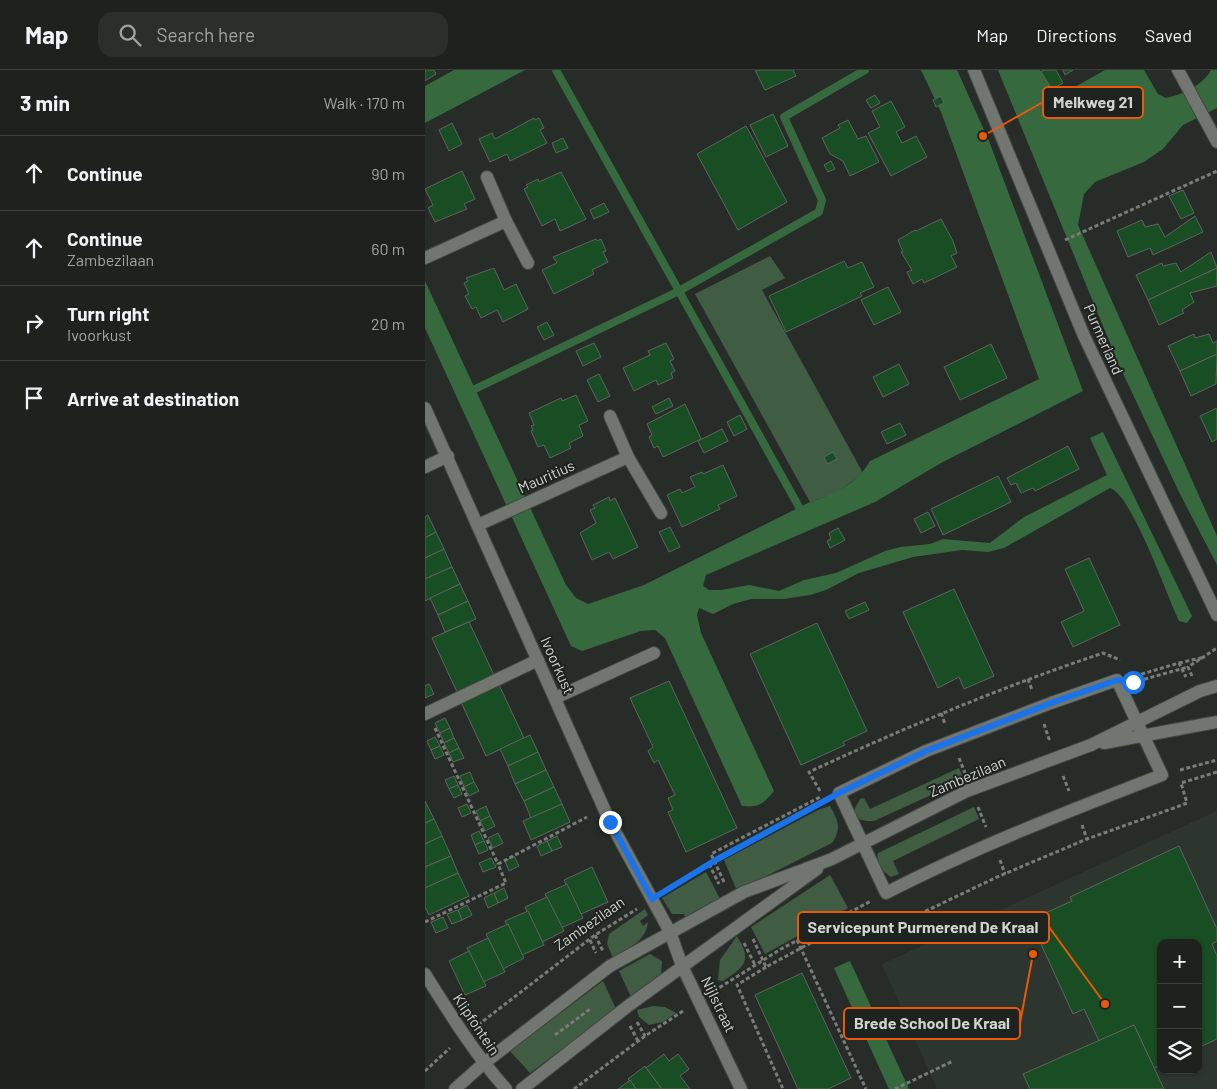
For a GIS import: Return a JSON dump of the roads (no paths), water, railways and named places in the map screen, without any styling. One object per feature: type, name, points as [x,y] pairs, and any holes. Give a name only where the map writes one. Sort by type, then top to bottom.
[{"type":"street","name":"Purmerland","points":[[974,70],[1084,336],[1217,616]]},
{"type":"street","points":[[1178,70],[1217,142]]},
{"type":"street","points":[[487,178],[506,221],[528,263]]},
{"type":"street","points":[[425,258],[506,221]]},
{"type":"street","name":"Ivoorkust","points":[[425,408],[604,808],[670,932]]},
{"type":"street","points":[[610,416],[628,457],[661,513]]},
{"type":"street","points":[[425,467],[448,456]]},
{"type":"street","name":"Mauritius","points":[[478,525],[628,457]]},
{"type":"street","points":[[555,698],[654,654]]},
{"type":"street","points":[[426,713],[538,660]]},
{"type":"street","points":[[1117,680],[1137,722],[1163,775],[1075,809],[934,868],[886,893],[839,793],[926,751],[1117,680]]},
{"type":"street","name":"Zambezilaan","points":[[455,1089],[483,1064],[607,969],[744,892],[832,859],[967,791],[1091,745],[1200,691],[1217,686]]},
{"type":"street","name":"Zambezilaan","points":[[1091,745],[1217,722]]},
{"type":"street","name":"Zambezilaan","points":[[521,1089],[682,966],[832,859]]},
{"type":"street","name":"Nijlstraat","points":[[670,932],[682,966],[741,1089]]},
{"type":"street","name":"Klipfontein","points":[[425,974],[463,1036],[483,1064],[506,1089]]},
{"type":"waterway","points":[[556,70],[799,507]]},
{"type":"waterway","points":[[475,389],[679,291],[819,212],[822,200],[784,117],[865,70]]},
{"type":"place","name":"Melkweg 21","points":[[983,136]]},
{"type":"place","name":"Brede School De Kraal","points":[[1033,954]]},
{"type":"place","name":"Servicepunt Purmerend De Kraal","points":[[1105,1004]]}]
